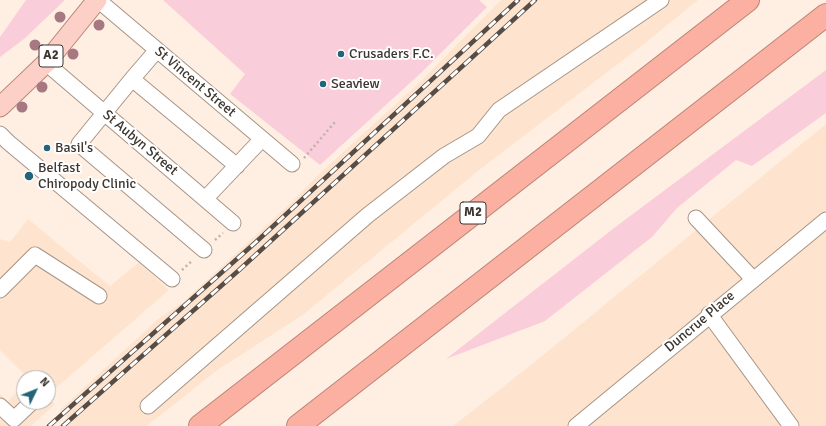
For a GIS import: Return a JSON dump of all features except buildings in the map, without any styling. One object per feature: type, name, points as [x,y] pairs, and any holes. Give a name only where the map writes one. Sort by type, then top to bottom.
[{"type":"highway","name":"M2","points":[[200,426],[747,0]]},
{"type":"highway","points":[[298,426],[817,25],[826,15]]},
{"type":"main road","name":"A2","points":[[0,107],[46,63],[97,0]]},
{"type":"street","name":"St Vincent Street","points":[[97,0],[292,164]]},
{"type":"street","points":[[148,406],[368,215],[444,156],[478,136],[499,110],[662,0]]},
{"type":"street","points":[[157,50],[80,144],[204,250]]},
{"type":"street","name":"St Aubyn Street","points":[[46,63],[234,223]]},
{"type":"street","points":[[132,79],[237,166]]},
{"type":"street","points":[[205,199],[262,139]]},
{"type":"street","points":[[3,141],[172,279]]},
{"type":"street","points":[[696,218],[753,279]]},
{"type":"street","name":"Duncrue Place","points":[[576,426],[710,314],[826,220]]},
{"type":"street","points":[[0,290],[35,255],[99,296]]},
{"type":"street","points":[[710,314],[791,426]]},
{"type":"street","points":[[0,406],[14,419],[24,410]]},
{"type":"path","points":[[292,164],[296,167],[335,122]]},
{"type":"shaded area","points":[[26,0],[65,0],[24,39],[0,57],[0,37]]},
{"type":"shaded area","name":"Seaview","points":[[163,0],[479,0],[487,7],[422,72],[320,165],[230,94],[245,74]]},
{"type":"shaded area","points":[[501,0],[698,0],[644,44],[478,171],[304,314],[215,372],[147,426],[59,426],[68,418],[60,410],[158,319],[182,303],[294,200],[319,174],[420,82]]},
{"type":"shaded area","points":[[826,70],[826,113],[752,166],[736,160],[677,208],[652,237],[545,321],[446,359],[618,225]]},
{"type":"shaded area","points":[[826,124],[826,426],[453,426],[537,360]]},
{"type":"shaded area","points":[[28,219],[110,286],[139,262],[169,290],[56,388],[56,370],[20,370],[0,350],[0,239],[10,242]]},
{"type":"shaded area","points":[[16,393],[16,410],[48,410],[31,426],[0,426],[0,394],[8,401]]},
{"type":"railway","points":[[49,426],[256,242],[518,0]]},
{"type":"railway","points":[[63,426],[238,271],[535,0]]},
{"type":"place","name":"Crusaders F.C.","points":[[341,54]]},
{"type":"place","name":"Seaview","points":[[323,84]]},
{"type":"place","name":"Basil's","points":[[47,148]]},
{"type":"place","name":"Belfast Chiropody Clinic","points":[[29,176]]}]
